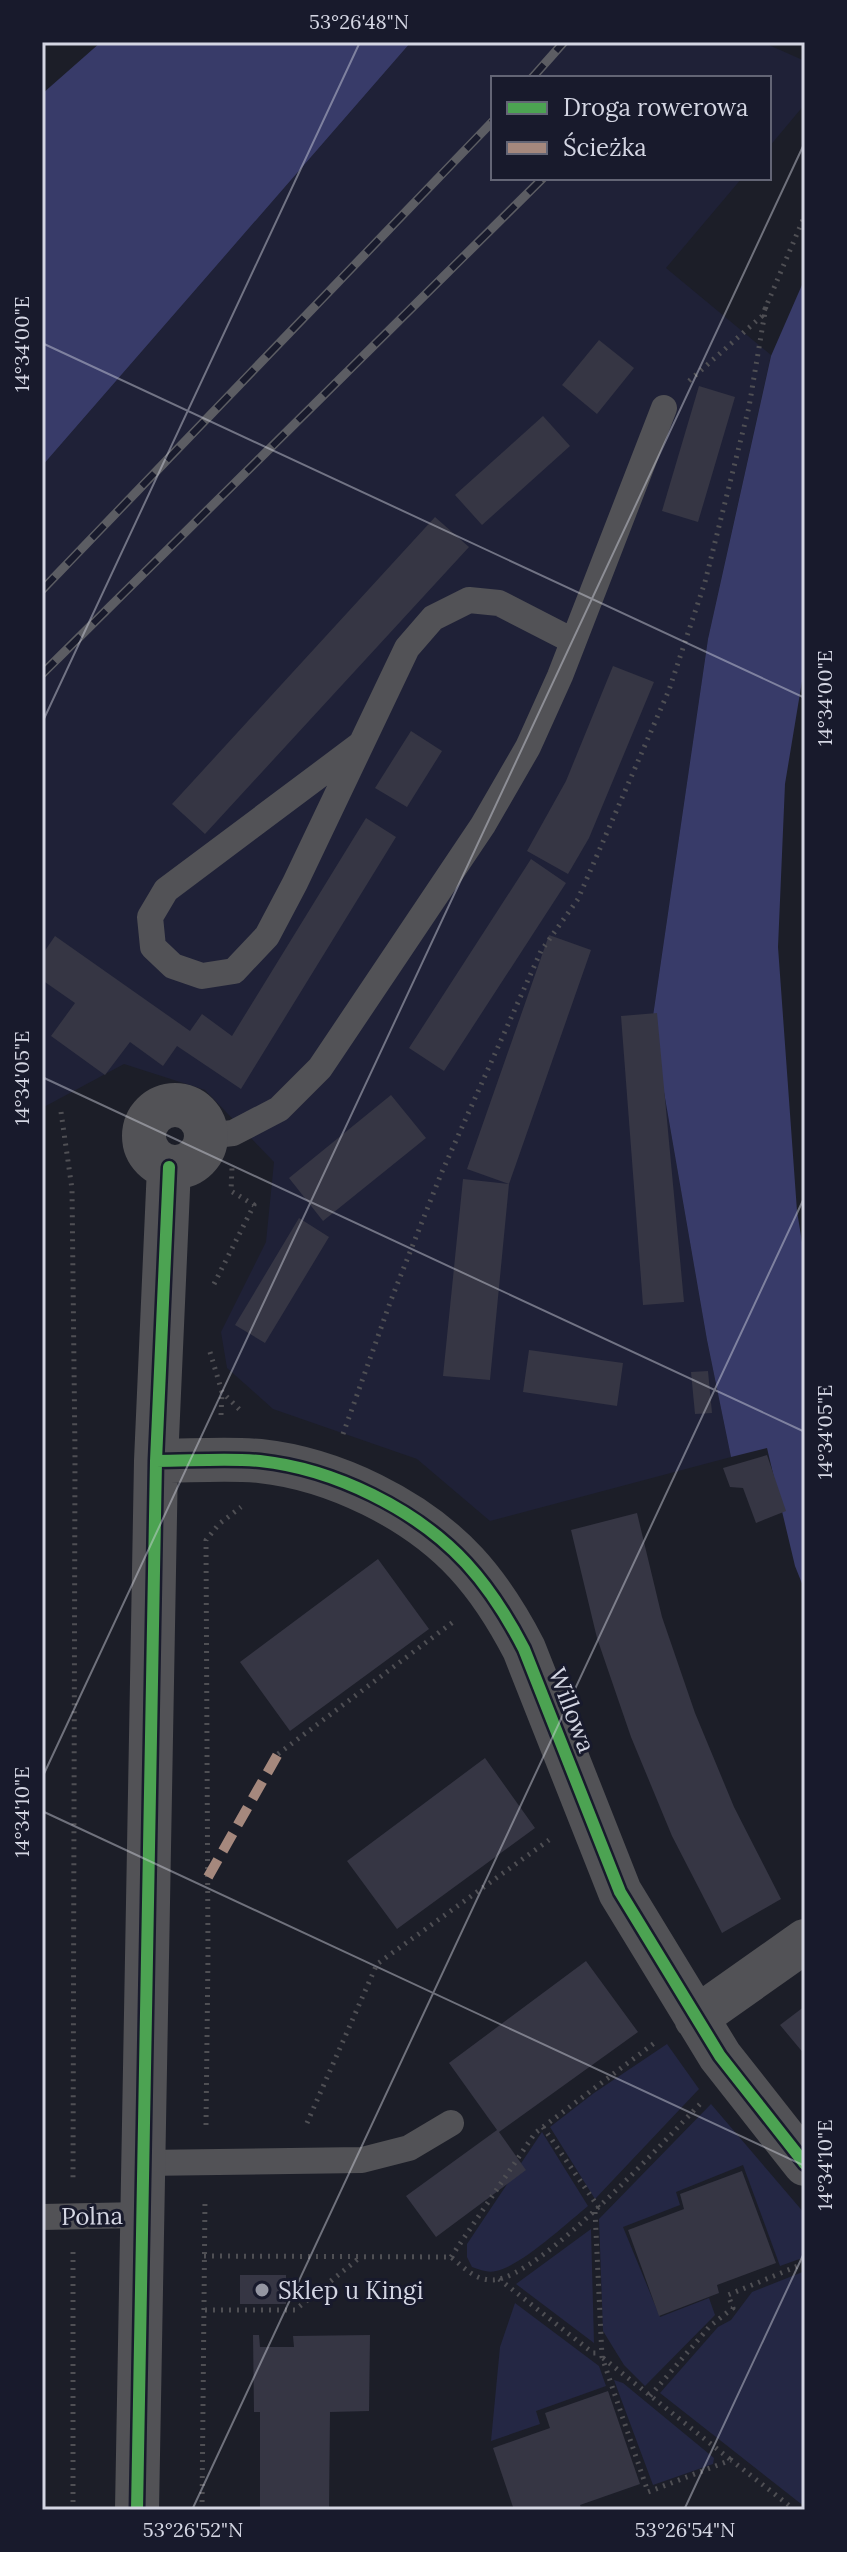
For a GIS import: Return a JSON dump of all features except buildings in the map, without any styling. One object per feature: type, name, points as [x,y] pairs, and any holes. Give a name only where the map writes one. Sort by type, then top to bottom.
[{"type":"street","points":[[169,1105],[184,1106],[198,1115],[206,1136],[198,1158],[185,1166],[169,1167],[154,1160],[145,1148],[145,1125],[155,1112],[169,1105]]},
{"type":"street","points":[[137,2510],[156,1461],[169,1167]]},
{"type":"street","name":"Willowa","points":[[156,1461],[259,1461],[306,1470],[364,1492],[420,1523],[465,1562],[508,1617],[542,1693],[596,1838],[620,1892],[696,2018],[734,2074],[805,2164]]},
{"type":"street","points":[[696,2018],[805,1941]]},
{"type":"lane","points":[[206,1136],[233,1133],[279,1109],[320,1068],[432,906],[528,747],[664,408]]},
{"type":"lane","points":[[361,744],[166,890],[150,917],[153,947],[173,966],[202,976],[234,971],[267,936],[295,883],[407,648],[433,618],[469,600],[499,603],[573,641]]},
{"type":"lane","points":[[143,2163],[362,2160],[409,2148],[451,2123]]},
{"type":"lane","name":"Polna","points":[[42,2217],[142,2215]]},
{"type":"path","points":[[664,408],[688,382],[762,316],[805,215]]},
{"type":"path","points":[[341,1442],[367,1365],[441,1174],[541,951],[578,899],[669,690],[705,582],[745,422],[766,306]]},
{"type":"path","points":[[61,1112],[72,1189],[75,1454],[74,2189]]},
{"type":"path","points":[[202,2510],[208,1939],[206,1540],[219,1524],[249,1501]]},
{"type":"path","points":[[278,1754],[464,1614]]},
{"type":"path","points":[[290,2161],[377,1964],[551,1839]]},
{"type":"path","points":[[451,2257],[535,2133],[645,2049]]},
{"type":"path","points":[[204,2256],[451,2257],[477,2278],[499,2279],[526,2267],[597,2210],[706,2097]]},
{"type":"path","points":[[543,2127],[597,2210],[602,2355],[648,2492],[731,2460]]},
{"type":"path","points":[[73,2251],[73,2510]]},
{"type":"path","points":[[205,2310],[295,2310],[360,2257]]},
{"type":"path","points":[[650,2396],[710,2326],[733,2308],[728,2295],[805,2263]]},
{"type":"path","points":[[499,2279],[593,2353],[602,2355],[795,2510]]},
{"type":"shaded area","points":[[101,42],[411,42],[42,466],[42,94]]},
{"type":"shaded area","points":[[411,42],[762,42],[805,61],[805,104],[771,145],[771,76],[491,76],[491,180],[740,180],[666,268],[771,355],[708,639],[652,1023],[707,1340],[731,1457],[490,1521],[417,1459],[273,1409],[227,1368],[221,1332],[266,1242],[274,1162],[205,1090],[124,1064],[42,1108],[42,466]]},
{"type":"shaded area","points":[[805,278],[805,663],[785,784],[778,947],[797,1211],[805,1261],[805,1591],[795,1566],[767,1448],[731,1457],[707,1340],[652,1023],[708,639],[771,356]]},
{"type":"shaded area","points":[[667,2044],[699,2089],[595,2199],[550,2127]]},
{"type":"shaded area","points":[[711,2104],[805,2214],[805,2257],[780,2266],[743,2165],[676,2192],[680,2205],[623,2227],[660,2317],[709,2298],[715,2315],[645,2386],[624,2365],[603,2331],[599,2219]]},
{"type":"shaded area","points":[[542,2132],[588,2206],[518,2261],[490,2272],[472,2267],[467,2257],[467,2244]]},
{"type":"shaded area","points":[[591,2229],[594,2343],[516,2284]]},
{"type":"shaded area","points":[[805,2271],[805,2507],[660,2393],[718,2327],[731,2320],[752,2292]]},
{"type":"shaded area","points":[[515,2303],[599,2366],[606,2386],[536,2411],[540,2424],[491,2441],[500,2347]]},
{"type":"shaded area","points":[[614,2380],[623,2383],[714,2458],[713,2464],[653,2485]]},
{"type":"railway","points":[[534,76],[564,42]]},
{"type":"railway","points":[[42,590],[491,123]]},
{"type":"railway","points":[[42,674],[541,180]]},
{"type":"marked path","points":[[208,1877],[278,1754]]},
{"type":"cycle path","points":[[137,2510],[156,1461],[169,1167]]},
{"type":"cycle path","points":[[156,1461],[260,1461],[316,1473],[345,1483],[398,1509],[446,1543],[466,1563],[498,1604],[524,1649],[620,1892],[720,2056],[805,2164]]},
{"type":"place","name":"Sklep u Kingi","points":[[262,2290]]}]
